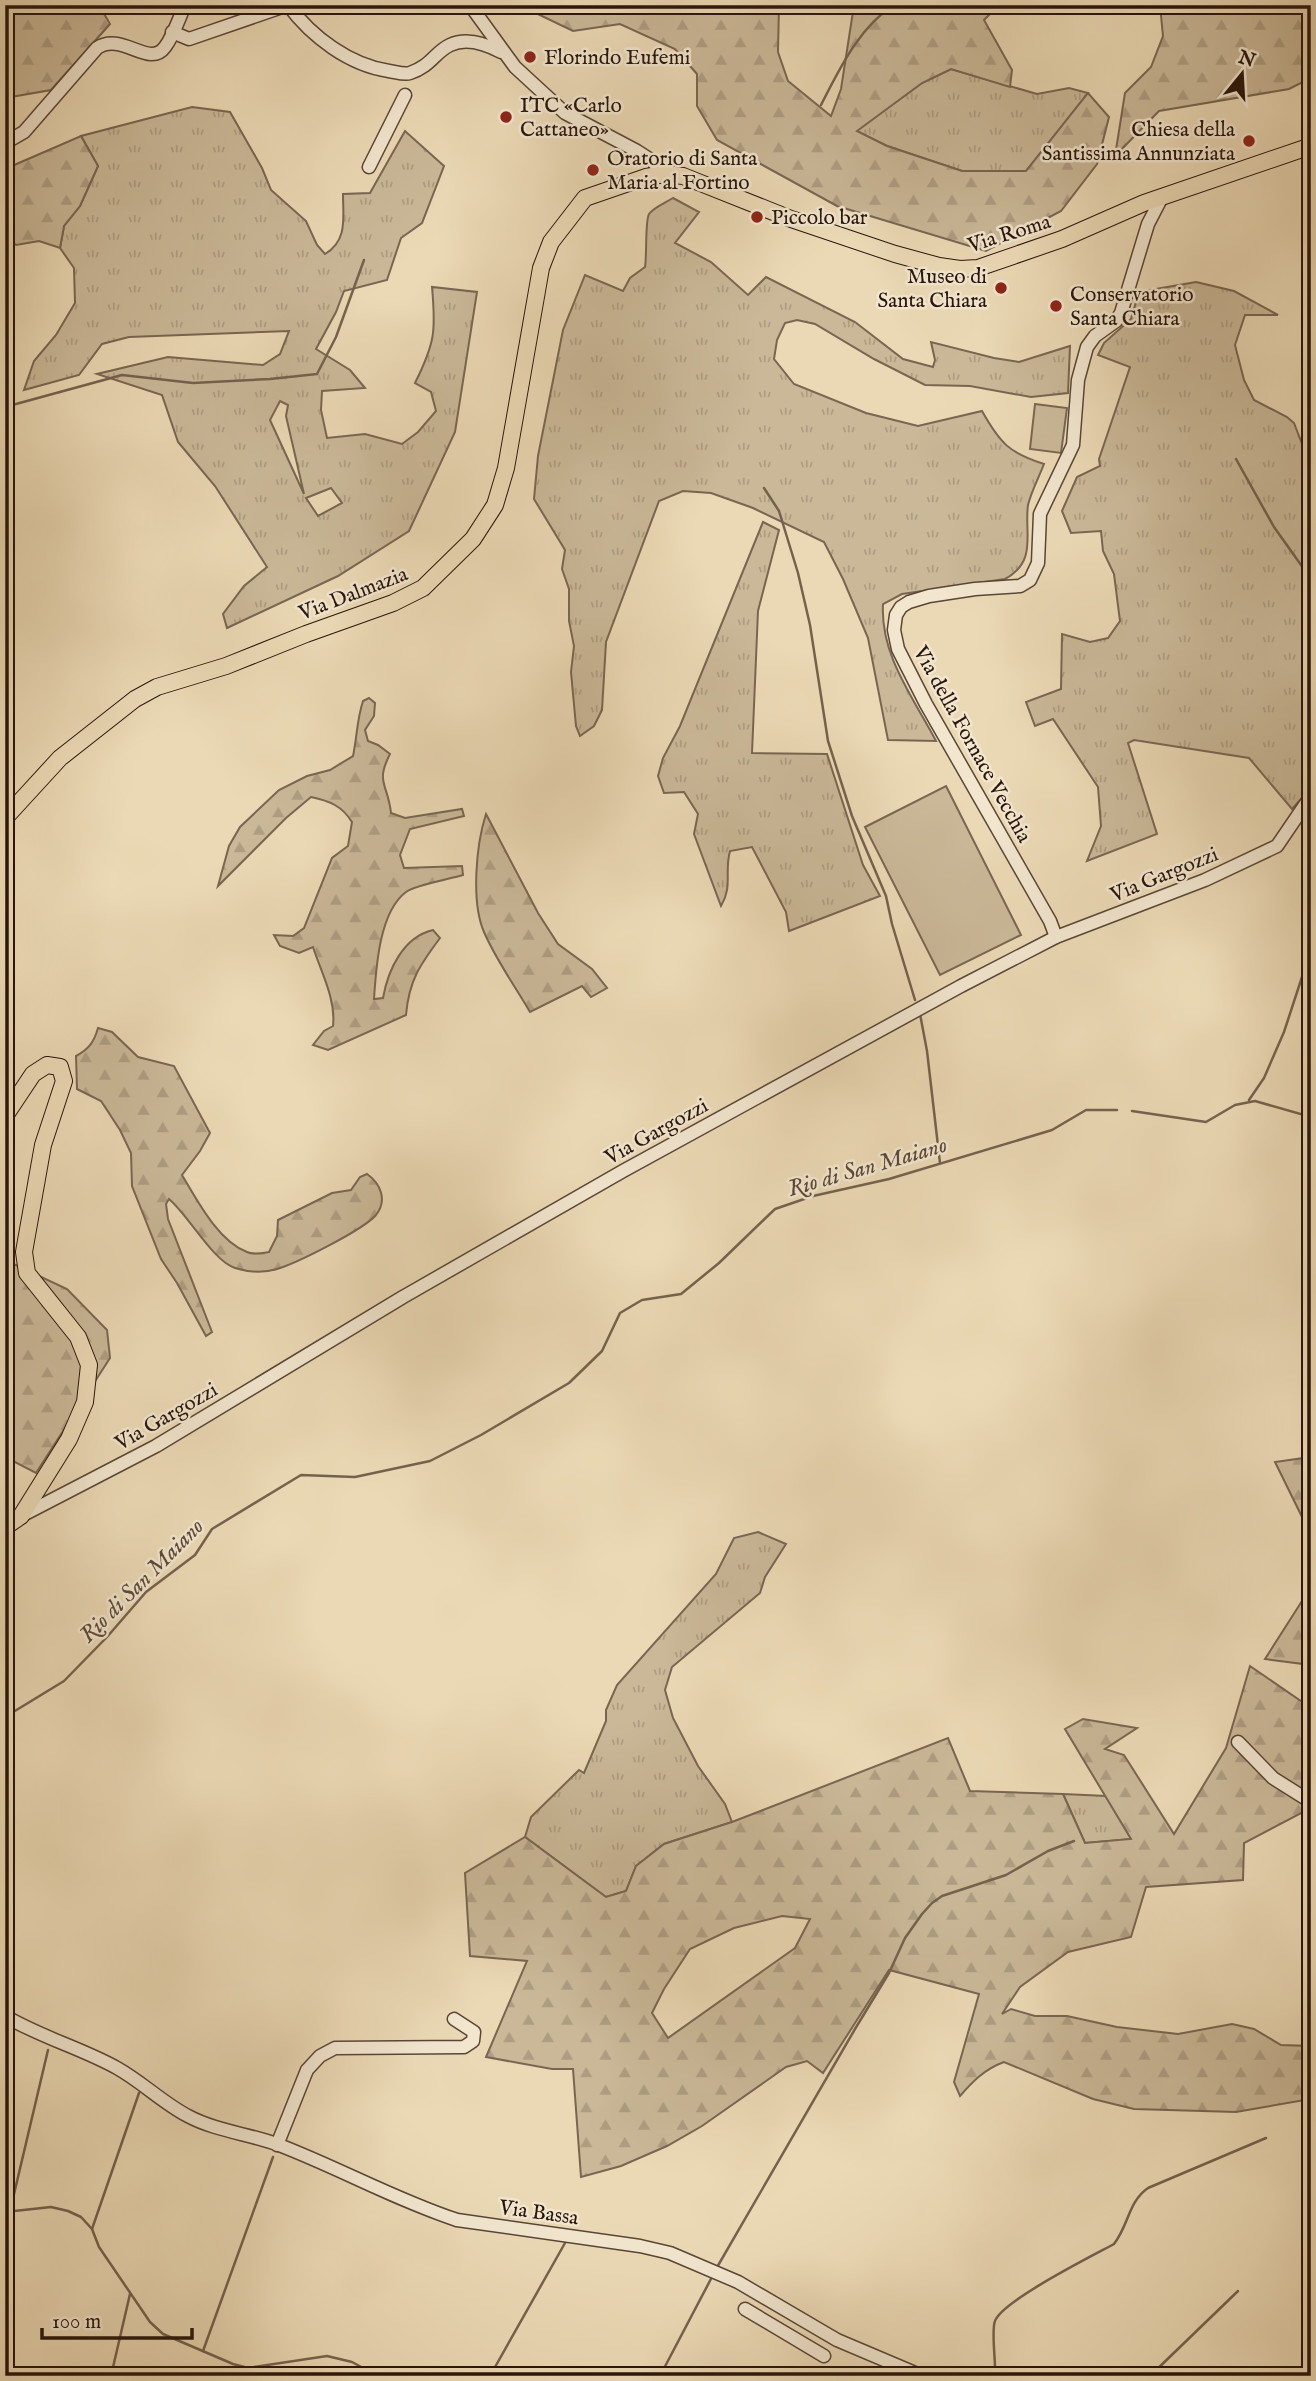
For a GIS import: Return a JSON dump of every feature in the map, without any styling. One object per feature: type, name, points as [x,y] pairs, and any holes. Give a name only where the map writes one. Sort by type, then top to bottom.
[{"type":"main road","name":"Via Roma","points":[[665,174],[683,176],[791,219],[894,254],[960,269],[978,268],[1062,239],[1119,212],[1311,146]]},
{"type":"main road","name":"Via Dalmazia","points":[[5,818],[60,758],[135,699],[157,687],[226,667],[306,634],[393,603],[423,588],[444,569],[473,539],[495,505],[506,468],[541,268],[551,242],[585,198],[646,177],[665,174]]},
{"type":"main road","points":[[5,1116],[33,1074],[47,1065],[60,1067],[64,1081],[43,1145],[24,1252],[27,1273],[78,1337],[89,1365],[85,1402],[69,1439],[21,1516],[5,1527]]},
{"type":"street","points":[[5,143],[24,132],[104,43],[123,44],[152,55],[159,53],[166,46],[185,5]]},
{"type":"street","points":[[172,32],[188,39],[288,5],[322,41],[374,69],[407,74],[427,66],[449,45],[470,41],[504,53]]},
{"type":"street","points":[[470,5],[514,67],[565,113],[637,151],[665,174]]},
{"type":"street","points":[[369,167],[405,95]]},
{"type":"street","name":"Via della Fornace Vecchia","points":[[1056,937],[1050,921],[926,704],[898,649],[894,630],[896,615],[901,607],[909,602],[929,596],[1020,586],[1034,574],[1038,563],[1040,514],[1073,445],[1079,380],[1087,348],[1095,336],[1116,321],[1121,313],[1148,224],[1162,197]]},
{"type":"street","name":"Via Gargozzi","points":[[21,1516],[156,1446],[402,1297],[623,1171],[950,992],[1056,937],[1205,880],[1277,846],[1311,796]]},
{"type":"street","points":[[1238,1742],[1273,1778],[1311,1802]]},
{"type":"street","name":"Via Bassa","points":[[5,2016],[117,2068],[186,2115],[203,2123],[277,2145],[333,2167],[429,2211],[457,2220],[640,2246],[670,2253],[715,2271],[837,2340],[922,2376]]},
{"type":"street","points":[[277,2145],[307,2070],[320,2056],[335,2048],[464,2047],[473,2041],[474,2032],[454,2019]]},
{"type":"street","points":[[745,2309],[824,2356]]},
{"type":"street","points":[[785,2332],[795,2316]]},
{"type":"green space","points":[[5,5],[99,5],[110,24],[51,90],[5,98]]},
{"type":"green space","points":[[519,5],[779,5],[778,52],[788,81],[831,116],[841,89],[854,5],[999,5],[984,20],[1012,70],[1010,87],[951,69],[922,83],[857,131],[887,146],[962,171],[1026,171],[1088,93],[1109,117],[1097,164],[1061,211],[986,251],[837,206],[717,140],[697,106],[697,74],[675,49],[620,24],[573,31]]},
{"type":"green space","points":[[1160,5],[1311,5],[1311,78],[1289,89],[1159,111],[1115,156],[1125,93],[1151,67],[1163,36]]},
{"type":"green space","points":[[951,69],[1037,94],[1069,88],[1088,93],[1026,171],[962,171],[887,146],[856,131],[922,83]]},
{"type":"green space","points":[[192,107],[230,112],[262,168],[271,190],[306,221],[317,245],[325,254],[338,242],[341,235],[343,194],[370,193],[405,131],[444,166],[422,223],[401,238],[387,280],[344,291],[316,349],[350,370],[365,388],[322,391],[321,410],[327,438],[365,434],[402,444],[418,432],[436,411],[431,392],[415,383],[427,357],[432,336],[432,287],[477,292],[455,432],[409,531],[338,576],[227,628],[223,614],[244,586],[267,567],[215,486],[178,442],[162,395],[97,374],[168,357],[263,365],[280,354],[289,331],[129,337],[102,344],[79,375],[24,390],[34,361],[56,335],[75,303],[74,268],[60,248],[64,226],[80,206],[98,166],[81,136]],"holes":[[[280,401],[288,405],[286,416],[304,494],[270,420]],[[331,488],[342,503],[318,516],[306,498]]]},
{"type":"green space","points":[[81,136],[98,166],[80,206],[64,226],[60,248],[39,241],[16,245],[5,236],[5,169]]},
{"type":"green space","points":[[673,198],[699,212],[675,243],[711,262],[748,295],[766,277],[855,322],[903,359],[933,367],[935,360],[931,342],[1019,362],[1070,346],[1068,393],[1031,397],[970,386],[925,385],[815,324],[797,320],[785,323],[777,340],[774,359],[794,384],[866,413],[918,426],[982,411],[1000,439],[1014,451],[1044,464],[1028,505],[1026,555],[1015,572],[1005,579],[902,594],[883,604],[883,623],[892,658],[936,741],[888,740],[868,638],[824,542],[753,508],[711,493],[683,491],[659,501],[606,642],[602,710],[594,726],[580,736],[576,726],[571,672],[574,646],[569,621],[569,589],[562,569],[565,550],[534,499],[538,456],[563,330],[585,275],[623,291],[630,278],[645,267],[649,214]]},
{"type":"green space","points":[[1196,282],[1234,291],[1278,315],[1245,315],[1235,345],[1244,380],[1254,400],[1294,423],[1304,449],[1311,449],[1311,788],[1292,809],[1249,758],[1134,740],[1128,743],[1157,834],[1087,861],[1101,826],[1098,787],[1053,719],[1035,726],[1026,702],[1061,689],[1062,634],[1090,642],[1108,638],[1120,621],[1114,574],[1103,551],[1101,531],[1071,533],[1062,511],[1077,477],[1100,466],[1099,459],[1130,367],[1098,355],[1104,343],[1131,319],[1139,292]]},
{"type":"green space","points":[[1035,404],[1067,408],[1061,453],[1030,449]]},
{"type":"green space","points":[[763,522],[779,530],[758,611],[752,753],[827,754],[863,865],[880,896],[789,931],[786,912],[752,847],[730,851],[728,886],[721,906],[694,834],[698,814],[684,792],[664,793],[658,776],[663,758],[680,726]]},
{"type":"green space","points":[[369,698],[375,703],[374,716],[365,730],[368,741],[390,754],[383,778],[391,813],[405,818],[462,809],[464,816],[410,829],[400,855],[404,868],[462,866],[463,875],[410,889],[397,901],[390,913],[381,942],[374,999],[383,998],[393,966],[405,947],[422,934],[433,930],[440,938],[417,973],[406,1015],[328,1050],[313,1045],[324,1031],[333,1026],[333,1016],[330,996],[313,947],[299,953],[280,946],[274,935],[293,936],[304,928],[332,858],[348,846],[352,822],[335,805],[311,797],[286,818],[218,886],[229,846],[240,827],[279,790],[307,776],[330,770],[353,756],[361,708],[363,701]]},
{"type":"green space","points":[[946,786],[1021,935],[940,975],[865,827]]},
{"type":"green space","points":[[486,814],[538,913],[558,944],[592,969],[607,988],[591,997],[582,986],[530,1012],[494,953],[480,920],[476,873]]},
{"type":"green space","points":[[98,1028],[112,1032],[138,1057],[174,1066],[210,1133],[182,1175],[209,1219],[236,1247],[258,1254],[269,1252],[277,1236],[278,1220],[332,1193],[351,1190],[360,1177],[367,1174],[376,1182],[381,1192],[380,1209],[369,1221],[344,1237],[299,1260],[272,1270],[251,1271],[235,1268],[218,1257],[169,1199],[166,1204],[168,1219],[212,1332],[206,1336],[161,1259],[132,1186],[131,1153],[120,1130],[101,1101],[77,1089],[76,1056],[90,1045]]},
{"type":"green space","points":[[5,1260],[67,1289],[107,1330],[110,1358],[36,1473],[5,1457]]},
{"type":"green space","points":[[1311,1457],[1311,1526],[1306,1525],[1275,1462]]},
{"type":"green space","points":[[758,1532],[786,1544],[765,1577],[760,1593],[672,1667],[665,1690],[673,1718],[698,1766],[725,1804],[732,1822],[664,1844],[636,1866],[626,1891],[606,1897],[525,1837],[531,1817],[579,1770],[584,1773],[606,1721],[606,1710],[617,1685],[716,1574],[734,1538]]},
{"type":"green space","points":[[1311,1589],[1311,1665],[1265,1659],[1309,1590]]},
{"type":"green space","points":[[1250,1666],[1311,1708],[1311,1808],[1244,1843],[1243,1880],[1146,1887],[1131,1937],[1068,1952],[1020,1987],[1002,2014],[1011,2009],[1035,2016],[1067,2016],[1117,2027],[1178,2034],[1232,2024],[1254,2029],[1281,2045],[1311,2046],[1311,2099],[1236,2112],[1134,2109],[1093,2099],[1004,2062],[980,2076],[960,2096],[954,2082],[979,1994],[889,1970],[823,2073],[807,2061],[786,2067],[702,2126],[667,2146],[621,2166],[581,2177],[573,2069],[552,2069],[486,2057],[527,1961],[470,1956],[465,1873],[525,1837],[606,1897],[626,1891],[636,1866],[664,1844],[732,1822],[948,1738],[970,1791],[1063,1794],[1085,1843],[1131,1839],[1065,1729],[1083,1719],[1137,1728],[1105,1749],[1124,1755],[1174,1834],[1226,1748]],"holes":[[[782,1916],[810,1919],[795,1948],[668,2038],[652,2013],[690,1949],[734,1928]]]},
{"type":"green space","points":[[1063,1794],[1107,1796],[1132,1839],[1085,1843]]},
{"type":"waterway","points":[[821,105],[860,37],[894,5]]},
{"type":"waterway","points":[[5,407],[122,375],[193,383],[317,374],[336,337],[364,260]]},
{"type":"waterway","points":[[1236,459],[1274,527],[1311,579]]},
{"type":"waterway","points":[[764,488],[779,511],[798,573],[810,625],[828,741],[852,816],[886,896],[915,1000]]},
{"type":"waterway","points":[[1249,1100],[1264,1078],[1311,960]]},
{"type":"waterway","points":[[920,1014],[940,1163]]},
{"type":"waterway","name":"Rio di San Maiano","points":[[1132,1111],[1206,1122],[1235,1105],[1255,1101],[1311,1117]]},
{"type":"waterway","name":"Rio di San Maiano","points":[[5,1717],[64,1681],[146,1592],[195,1555],[212,1529],[301,1475],[355,1477],[430,1461],[481,1435],[569,1383],[602,1351],[620,1313],[642,1300],[681,1294],[719,1263],[775,1209],[813,1196],[889,1179],[1052,1130],[1086,1110],[1117,1110]]},
{"type":"waterway","points":[[716,2269],[889,1973],[905,1938],[922,1914],[942,1896],[1006,1875],[1048,1851],[1074,1841]]},
{"type":"waterway","points":[[10,2211],[48,2050]]},
{"type":"waterway","points":[[92,2229],[139,2093]]},
{"type":"waterway","points":[[995,2376],[994,2325],[1001,2312],[1030,2291],[1114,2244],[1136,2200],[1148,2188],[1266,2138]]},
{"type":"waterway","points":[[203,2351],[273,2157]]},
{"type":"waterway","points":[[5,2212],[51,2207],[81,2217],[92,2229],[99,2247],[150,2322],[163,2334],[248,2368],[327,2356],[352,2362],[378,2376]]},
{"type":"waterway","points":[[490,2376],[565,2243]]},
{"type":"waterway","points":[[660,2376],[713,2275]]},
{"type":"waterway","points":[[1150,2376],[1238,2291]]},
{"type":"waterway","points":[[111,2376],[130,2294]]},
{"type":"place","name":"Florindo Eufemi","points":[[530,57]]},
{"type":"place","name":"ITC «Carlo Cattaneo»","points":[[506,117]]},
{"type":"place","name":"Chiesa della Santissima Annunziata","points":[[1249,141]]},
{"type":"place","name":"Oratorio di Santa Maria al Fortino","points":[[593,170]]},
{"type":"place","name":"Piccolo bar","points":[[757,217]]},
{"type":"place","name":"Museo di Santa Chiara","points":[[1001,288]]},
{"type":"place","name":"Conservatorio Santa Chiara","points":[[1056,306]]}]
